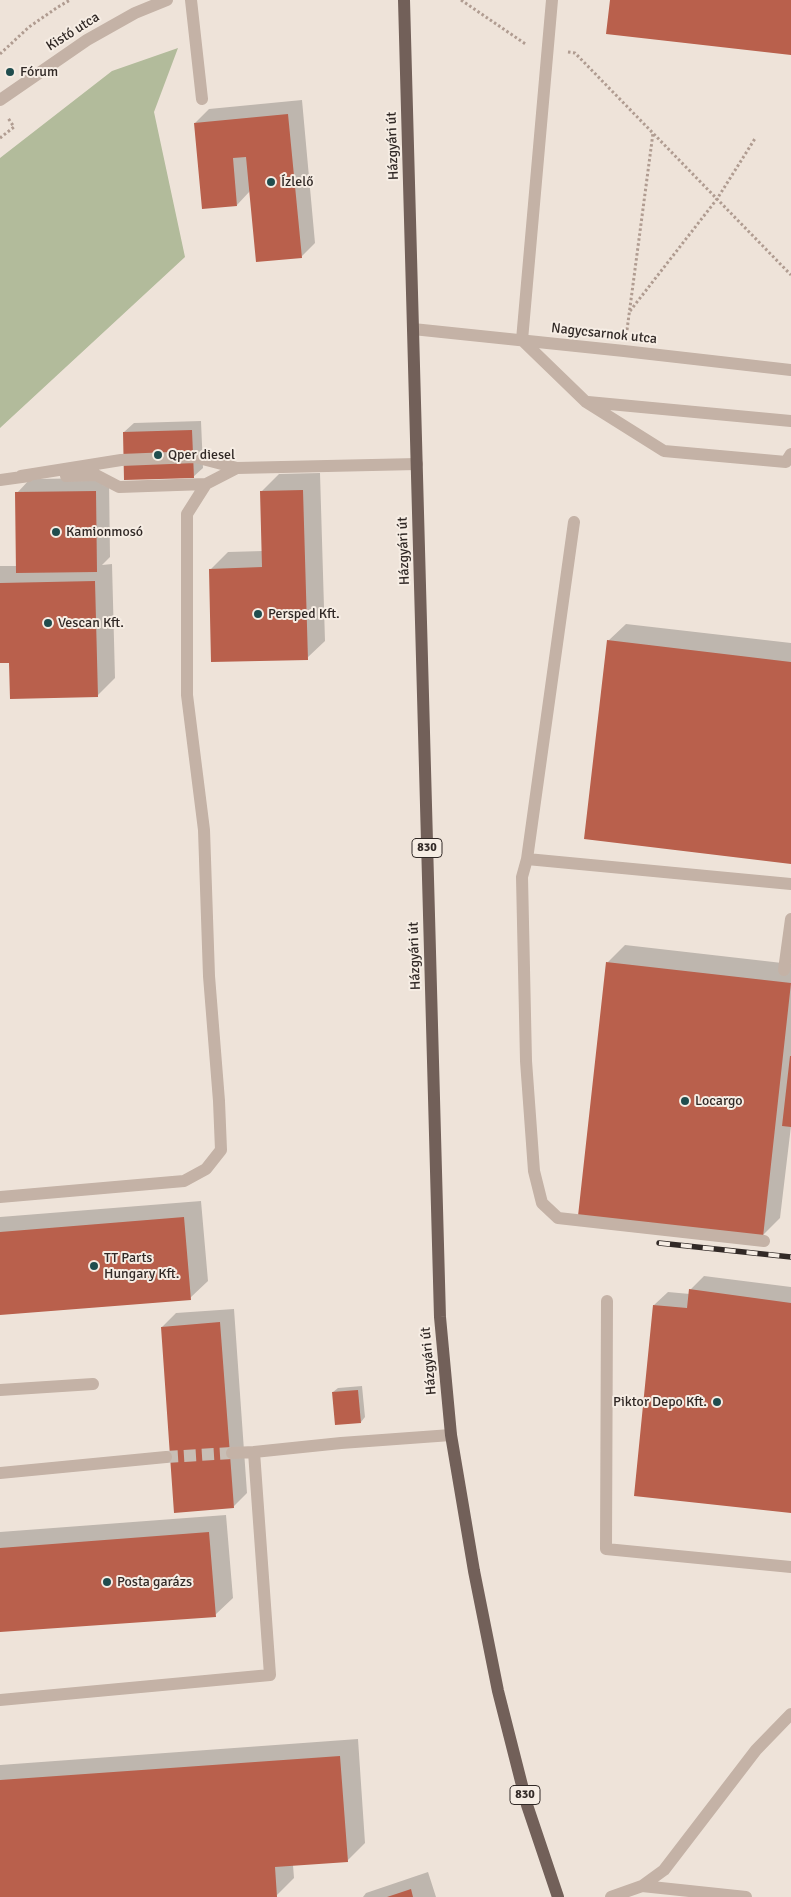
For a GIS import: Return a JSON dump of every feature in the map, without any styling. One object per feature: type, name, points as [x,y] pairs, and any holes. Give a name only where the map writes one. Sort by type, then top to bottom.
[{"type":"main road","name":"Házgyári út","points":[[404,0],[440,1317],[451,1435],[474,1571],[498,1691],[527,1805],[558,1897]]},
{"type":"street","name":"Kistó utca","points":[[0,100],[87,40],[135,13],[167,0]]},
{"type":"street","points":[[192,0],[202,99]]},
{"type":"street","points":[[552,0],[522,340],[586,402],[664,451],[786,462],[791,454]]},
{"type":"street","name":"Nagycsarnok utca","points":[[413,329],[791,370]]},
{"type":"street","points":[[586,402],[791,421]]},
{"type":"street","points":[[0,480],[121,460],[195,458],[237,468],[417,464]]},
{"type":"street","points":[[21,476],[96,475],[119,487],[206,484],[237,468]]},
{"type":"street","points":[[0,1197],[184,1180],[206,1169],[221,1150],[220,1101],[209,976],[204,830],[187,695],[186,514],[206,484]]},
{"type":"street","points":[[574,522],[527,859],[522,877],[526,1061],[534,1171],[542,1203],[558,1218],[764,1241]]},
{"type":"street","points":[[527,859],[791,884]]},
{"type":"street","points":[[784,970],[791,919]]},
{"type":"street","points":[[607,1300],[606,1550],[791,1567]]},
{"type":"street","points":[[0,1390],[93,1384]]},
{"type":"street","points":[[232,1453],[451,1435]]},
{"type":"street","points":[[0,1700],[270,1676],[254,1452]]},
{"type":"street","points":[[0,1473],[166,1457]]},
{"type":"street","points":[[611,1897],[642,1886],[664,1870],[756,1750],[791,1714]]},
{"type":"street","points":[[642,1886],[746,1897]]},
{"type":"path","points":[[0,54],[29,27],[58,6],[70,0]]},
{"type":"path","points":[[461,0],[529,46],[574,53],[791,275]]},
{"type":"path","points":[[0,138],[14,127],[5,114]]},
{"type":"path","points":[[624,351],[653,133]]},
{"type":"path","points":[[629,312],[717,199],[756,138]]},
{"type":"green space","points":[[178,48],[154,112],[185,257],[0,428],[0,158],[112,71]]},
{"type":"building","points":[[610,0],[791,0],[791,55],[606,34]]},
{"type":"building","name":"Ízlelő","points":[[288,114],[302,258],[256,262],[246,157],[233,158],[237,206],[202,209],[194,123]]},
{"type":"building","name":"Qper diesel","points":[[192,430],[194,478],[124,480],[123,432]]},
{"type":"building","name":"Persped Kft.","points":[[303,490],[308,660],[211,662],[209,569],[262,567],[260,491]]},
{"type":"building","name":"Kamionmosó","points":[[96,491],[97,572],[16,573],[15,492]]},
{"type":"building","name":"Vescan Kft.","points":[[95,581],[98,697],[10,699],[9,663],[0,663],[0,583]]},
{"type":"building","points":[[607,640],[791,662],[791,864],[584,839]]},
{"type":"building","name":"Locargo","points":[[606,962],[791,983],[763,1237],[578,1216]]},
{"type":"building","points":[[791,1056],[791,1127],[782,1126]]},
{"type":"building","name":"TT Parts Hungary Kft.","points":[[184,1217],[191,1300],[0,1315],[0,1232]]},
{"type":"building","name":"Piktor Depo Kft.","points":[[689,1289],[791,1303],[791,1513],[634,1496],[653,1305],[687,1308]]},
{"type":"building","points":[[220,1322],[234,1508],[174,1513],[161,1327]]},
{"type":"building","points":[[358,1390],[361,1423],[335,1425],[332,1392]]},
{"type":"building","name":"Posta garázs","points":[[209,1532],[216,1617],[0,1632],[0,1548]]},
{"type":"building","points":[[340,1756],[348,1862],[275,1867],[277,1897],[0,1897],[0,1780]]},
{"type":"building","points":[[411,1889],[413,1897],[387,1897]]},
{"type":"tunnel","points":[[166,1457],[232,1453]]},
{"type":"railway","points":[[659,1243],[791,1257]]},
{"type":"place","name":"Fórum","points":[[10,72]]},
{"type":"place","name":"Ízlelő","points":[[271,182]]},
{"type":"place","name":"Qper diesel","points":[[158,455]]},
{"type":"place","name":"Kamionmosó","points":[[56,532]]},
{"type":"place","name":"Persped Kft.","points":[[258,614]]},
{"type":"place","name":"Vescan Kft.","points":[[48,623]]},
{"type":"place","name":"Locargo","points":[[685,1101]]},
{"type":"place","name":"TT Parts Hungary Kft.","points":[[94,1266]]},
{"type":"place","name":"Piktor Depo Kft.","points":[[717,1402]]},
{"type":"place","name":"Posta garázs","points":[[107,1582]]}]
